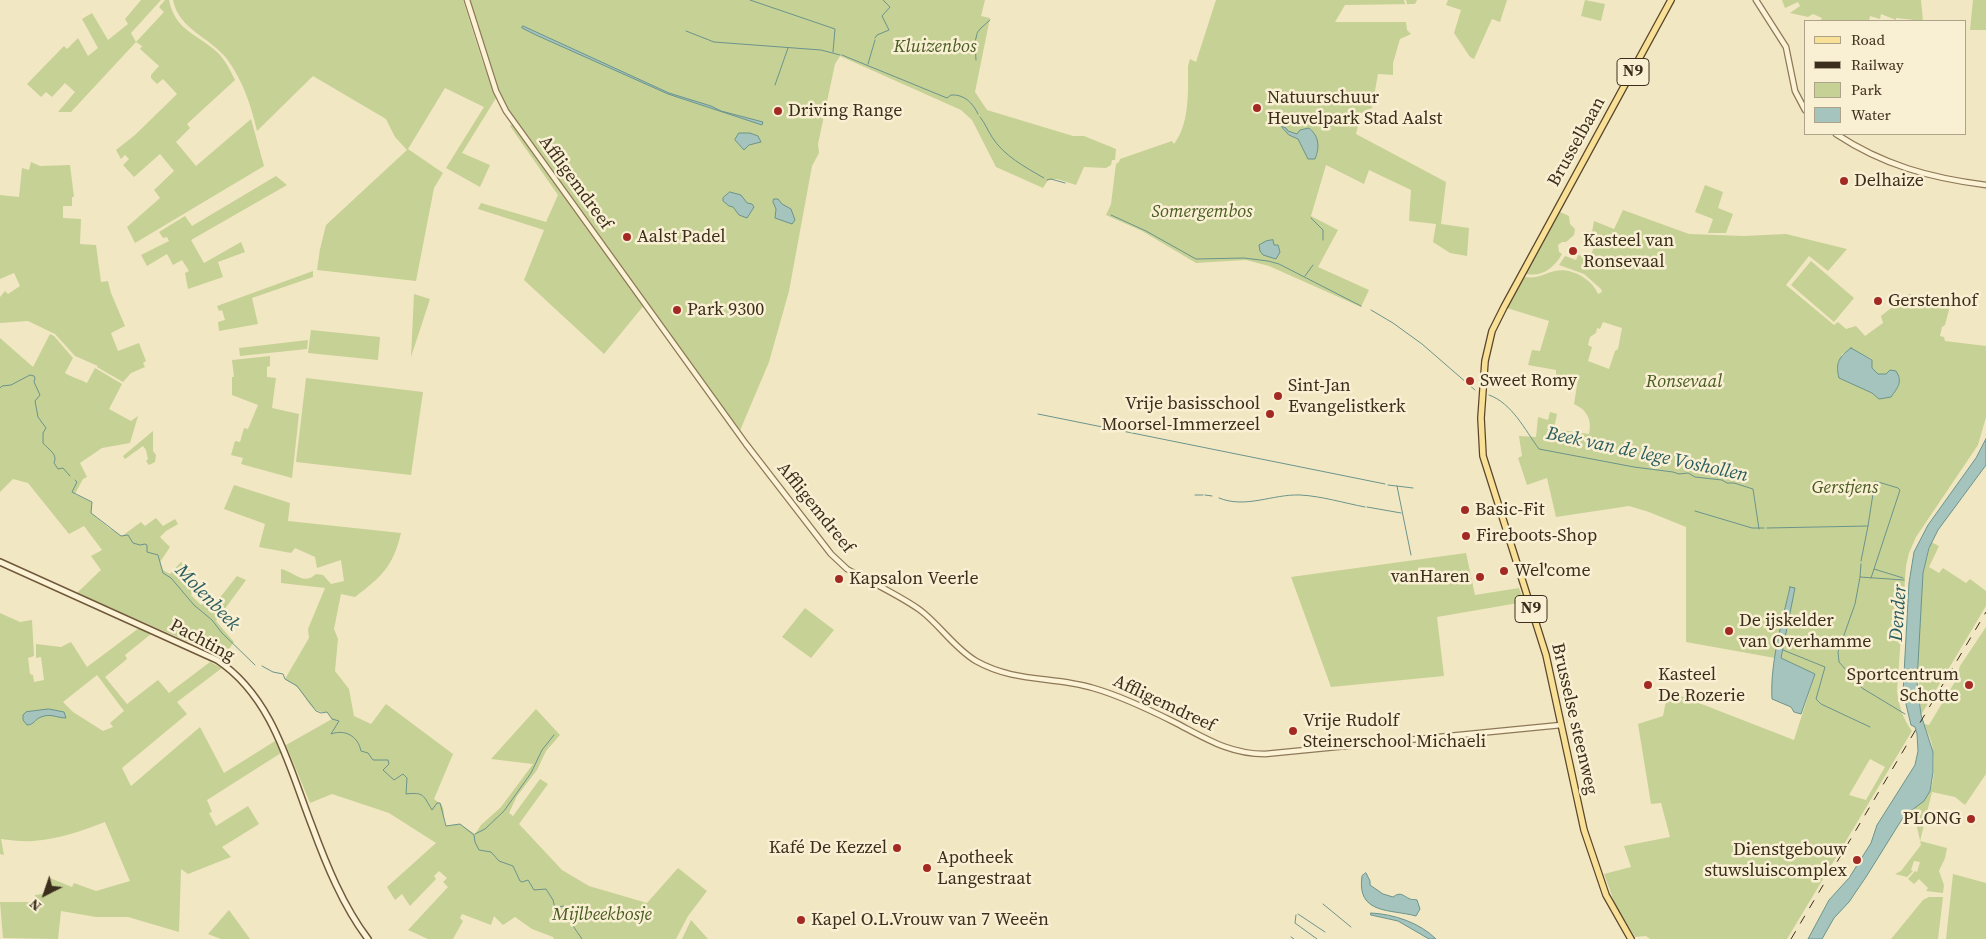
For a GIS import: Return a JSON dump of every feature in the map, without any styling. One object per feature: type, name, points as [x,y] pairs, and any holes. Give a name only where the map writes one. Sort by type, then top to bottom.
[{"type":"main road","name":"Brusselbaan","points":[[1551,220],[1671,0]]},
{"type":"main road","name":"Brusselse steenweg","points":[[1551,220],[1504,307],[1489,341],[1484,372],[1481,447],[1541,639],[1581,817],[1598,875],[1611,906],[1628,938]]},
{"type":"main road","name":"Pachting","points":[[0,562],[217,660],[235,674],[260,704],[286,753],[312,826],[343,897],[365,938]]},
{"type":"street","name":"Affligemdreef","points":[[466,0],[496,91],[506,111],[746,444],[810,527],[843,566],[920,610],[965,654],[975,661],[990,668],[1022,677],[1093,688],[1149,709],[1229,749],[1250,754],[1561,725]]},
{"type":"street","points":[[1756,0],[1786,47],[1796,94],[1794,101],[1804,109]]},
{"type":"street","points":[[1838,135],[1883,161],[1930,175],[1986,185]]},
{"type":"green space","points":[[141,0],[161,0],[131,33],[136,42],[71,112],[58,112],[75,92],[65,83],[52,97],[46,92],[41,97],[27,84],[64,46],[67,49],[78,38],[88,56],[98,48],[82,19],[92,13],[108,40],[128,24],[125,19]]},
{"type":"green space","points":[[165,0],[169,0],[176,19],[188,31],[218,53],[226,62],[235,80],[187,124],[190,128],[176,142],[196,166],[251,119],[264,166],[135,243],[127,227],[160,198],[154,190],[174,171],[160,154],[134,177],[123,165],[129,159],[125,155],[121,159],[116,150],[135,135],[177,94],[163,79],[157,84],[151,78],[151,75],[159,66],[140,49],[142,46],[136,42],[164,12],[159,7]]},
{"type":"green space","points":[[173,0],[463,0],[496,98],[462,153],[490,165],[480,187],[446,168],[484,107],[445,88],[408,149],[443,173],[434,188],[416,281],[317,270],[326,225],[407,150],[395,137],[386,119],[313,76],[257,131],[246,94],[233,67],[220,51],[188,26],[176,10]]},
{"type":"green space","name":"Kluizenbos","points":[[467,0],[985,0],[981,16],[990,18],[975,92],[987,110],[1073,136],[1084,136],[1116,149],[1115,160],[1112,160],[1111,165],[1106,168],[1084,167],[1076,185],[1057,179],[1048,180],[1043,188],[996,167],[972,120],[961,110],[840,56],[835,64],[818,144],[819,153],[812,166],[789,291],[769,362],[739,433],[645,304],[604,354],[524,280],[544,230],[478,209],[481,203],[546,222],[558,195],[510,126],[513,124],[496,91]]},
{"type":"green space","name":"Somergembos","points":[[1216,0],[1404,0],[1405,4],[1407,4],[1406,0],[1417,0],[1415,4],[1345,5],[1335,22],[1406,22],[1407,30],[1411,34],[1400,39],[1393,63],[1393,75],[1378,74],[1372,108],[1361,113],[1356,134],[1446,182],[1441,224],[1469,228],[1467,256],[1450,253],[1433,242],[1436,224],[1409,221],[1411,190],[1369,170],[1364,184],[1326,165],[1311,216],[1338,230],[1318,267],[1369,290],[1361,307],[1269,266],[1246,260],[1196,263],[1142,231],[1106,215],[1111,204],[1116,164],[1120,159],[1172,141],[1174,144],[1179,136],[1187,106],[1188,66],[1190,59],[1196,62]]},
{"type":"green space","points":[[1448,0],[1507,0],[1500,22],[1492,19],[1474,59],[1470,57],[1454,33],[1461,10],[1446,5]]},
{"type":"green space","points":[[1585,0],[1605,4],[1601,21],[1581,16]]},
{"type":"green space","points":[[1782,0],[1921,0],[1923,20],[1896,18],[1896,20],[1881,14],[1880,19],[1870,16],[1869,20],[1821,20],[1822,18],[1813,14],[1808,17],[1790,13],[1800,6],[1798,2],[1785,8]]},
{"type":"green space","points":[[1973,0],[1986,0],[1986,30],[1970,30]]},
{"type":"green space","points":[[31,162],[40,166],[70,165],[74,197],[72,197],[72,206],[63,206],[63,218],[81,219],[80,244],[96,245],[101,282],[108,281],[125,326],[111,333],[118,351],[139,343],[146,361],[143,363],[145,367],[131,373],[123,382],[98,366],[75,356],[55,334],[28,321],[0,323],[0,297],[5,291],[8,294],[20,286],[14,273],[0,279],[0,195],[19,197],[22,168],[29,170]]},
{"type":"green space","points":[[276,176],[287,185],[191,240],[204,263],[241,242],[245,252],[218,262],[223,277],[188,289],[185,273],[189,271],[182,260],[173,265],[167,254],[147,266],[141,255],[169,241],[167,237],[163,238],[159,232],[185,216],[192,226]]},
{"type":"green space","points":[[1705,185],[1723,192],[1718,208],[1733,214],[1726,233],[1708,233],[1713,219],[1695,212]]},
{"type":"green space","points":[[1623,210],[1689,234],[1744,236],[1786,234],[1847,249],[1828,271],[1809,256],[1786,285],[1834,325],[1838,322],[1846,329],[1856,326],[1865,336],[1883,323],[1881,316],[1909,294],[1950,306],[1940,336],[1944,337],[1945,341],[1986,346],[1986,417],[1978,445],[1916,537],[1906,566],[1897,691],[1902,712],[1912,731],[1787,939],[1650,939],[1646,936],[1635,937],[1615,904],[1604,874],[1631,867],[1624,846],[1670,837],[1661,803],[1651,804],[1638,724],[1663,716],[1668,691],[1794,740],[1815,674],[1781,658],[1790,587],[1775,658],[1686,642],[1686,527],[1629,506],[1556,517],[1547,478],[1527,485],[1518,458],[1522,456],[1519,436],[1536,437],[1538,417],[1548,420],[1550,412],[1557,414],[1554,429],[1589,434],[1590,424],[1585,412],[1574,404],[1578,379],[1556,375],[1556,370],[1528,365],[1532,350],[1540,351],[1549,321],[1507,308],[1524,277],[1537,277],[1555,271],[1568,271],[1580,275],[1591,284],[1598,294],[1602,292],[1584,274],[1559,265],[1565,256],[1576,260],[1578,255],[1587,257],[1592,252],[1594,247],[1592,243],[1586,241],[1587,231],[1592,232],[1594,221],[1614,229]],"holes":[[[1603,322],[1622,328],[1618,349],[1615,351],[1609,369],[1588,361],[1592,347],[1588,345],[1590,337],[1596,333],[1597,328],[1600,329]],[[1851,349],[1872,359],[1872,368],[1878,374],[1886,374],[1879,399],[1841,355]],[[1870,759],[1885,767],[1866,800],[1849,795]]]},
{"type":"green space","points":[[1560,212],[1569,216],[1570,224],[1575,229],[1574,235],[1566,242],[1558,245],[1559,252],[1562,254],[1552,267],[1543,273],[1526,274]]},
{"type":"green space","points":[[1811,261],[1854,298],[1834,322],[1791,285]]},
{"type":"green space","points":[[313,271],[313,277],[252,298],[258,324],[219,331],[218,322],[225,320],[222,310],[219,311],[217,306]]},
{"type":"green space","points":[[414,294],[430,299],[411,357]]},
{"type":"green space","points":[[311,330],[380,337],[378,360],[308,353]]},
{"type":"green space","points":[[50,334],[54,336],[73,358],[65,373],[87,383],[95,368],[122,384],[109,409],[131,421],[138,416],[130,443],[102,448],[80,463],[87,477],[83,479],[75,494],[92,502],[91,513],[122,536],[141,522],[145,526],[156,518],[163,526],[175,519],[178,524],[160,537],[170,547],[160,562],[163,570],[170,574],[181,562],[195,575],[191,581],[197,586],[191,595],[201,605],[210,594],[218,600],[237,576],[246,580],[216,621],[234,642],[223,657],[77,593],[101,570],[91,556],[102,550],[84,526],[69,534],[28,483],[13,479],[0,492],[0,338],[33,367]]},
{"type":"green space","points":[[308,340],[307,349],[240,356],[239,348]]},
{"type":"green space","points":[[270,356],[267,377],[276,378],[272,408],[299,414],[292,478],[241,464],[243,458],[231,455],[235,441],[240,442],[244,428],[248,429],[258,405],[232,395],[232,377],[234,377],[232,360]]},
{"type":"green space","points":[[306,378],[423,392],[411,475],[296,462]]},
{"type":"green space","points":[[153,431],[155,462],[149,465],[146,461],[148,459],[143,446],[125,459],[123,456]]},
{"type":"green space","points":[[234,485],[290,503],[288,521],[401,533],[390,563],[379,577],[355,597],[341,594],[334,629],[338,639],[335,671],[349,689],[354,716],[371,724],[386,704],[453,754],[434,799],[442,806],[446,826],[460,824],[475,834],[481,825],[501,807],[533,764],[491,759],[536,709],[560,735],[546,751],[537,770],[517,796],[509,813],[513,816],[540,779],[548,784],[519,824],[562,870],[589,886],[647,903],[678,868],[707,891],[688,916],[676,939],[554,939],[532,929],[515,917],[503,925],[494,916],[491,925],[462,914],[460,918],[463,921],[453,939],[428,939],[408,930],[448,887],[443,882],[447,878],[439,871],[434,876],[436,879],[410,906],[402,894],[395,900],[387,887],[436,843],[389,813],[332,794],[310,803],[286,745],[332,719],[327,712],[321,712],[312,707],[300,690],[285,679],[309,638],[308,629],[325,588],[281,583],[281,569],[307,579],[316,574],[323,575],[331,584],[344,581],[341,560],[317,568],[315,557],[295,548],[291,553],[259,547],[265,524],[224,509]]},
{"type":"green space","points":[[1931,542],[1939,546],[1929,567],[1939,573],[1943,568],[1966,583],[1970,579],[1986,591],[1986,606],[1921,715],[1917,661],[1923,573]]},
{"type":"green space","points":[[1466,553],[1475,595],[1519,588],[1524,602],[1437,617],[1444,676],[1331,687],[1291,577]]},
{"type":"green space","points":[[805,608],[834,630],[811,658],[782,637]]},
{"type":"green space","points":[[0,613],[20,622],[32,620],[34,656],[28,658],[30,674],[33,675],[34,682],[44,680],[41,657],[36,658],[36,644],[61,647],[71,642],[87,667],[139,628],[151,634],[125,655],[127,659],[105,677],[127,704],[158,680],[169,693],[210,662],[222,668],[177,702],[187,714],[122,768],[131,786],[200,727],[224,773],[275,741],[281,753],[207,800],[212,812],[209,813],[216,826],[248,806],[259,824],[222,847],[231,857],[188,874],[181,869],[179,932],[128,917],[96,917],[61,911],[58,939],[3,938],[0,902],[36,902],[35,895],[55,892],[50,878],[72,887],[74,883],[96,891],[130,881],[105,822],[70,834],[42,840],[1,839],[4,855],[0,854]],"holes":[[[97,675],[124,711],[110,723],[113,727],[103,731],[73,712],[63,702]]]},
{"type":"green space","points":[[1986,627],[1986,774],[1965,805],[1955,797],[1932,792],[1920,841],[1913,809],[1924,800],[1929,792],[1933,781],[1934,767],[1932,747],[1924,724],[1929,725],[1956,680],[1960,666]]},
{"type":"green space","points":[[1920,841],[1947,848],[1939,871],[1944,885],[1943,893],[1926,891],[1928,888],[1919,879],[1914,884],[1908,879],[1915,871],[1917,872],[1920,862],[1914,861],[1911,870],[1913,871],[1907,877],[1895,874],[1901,871],[1921,845]]},
{"type":"green space","points":[[1953,874],[1986,883],[1986,939],[1946,939]]},
{"type":"green space","points":[[1929,897],[1943,897],[1938,939],[1891,939],[1923,900]]},
{"type":"green space","points":[[229,910],[250,939],[221,939],[208,934]]},
{"type":"green space","name":"Mijlbeekbosje","points":[[691,920],[708,939],[682,939]]},
{"type":"water","points":[[523,26],[669,93],[721,111],[763,122],[762,125],[668,94],[536,35],[522,28]]},
{"type":"water","points":[[1281,126],[1297,134],[1300,130],[1309,128],[1318,142],[1315,159],[1308,159],[1298,139],[1289,135]]},
{"type":"water","points":[[739,133],[750,133],[758,136],[761,142],[749,145],[744,150],[735,140]]},
{"type":"water","points":[[730,192],[741,195],[747,203],[752,204],[754,207],[747,218],[739,215],[733,207],[723,201],[723,198]]},
{"type":"water","points":[[774,199],[778,199],[782,204],[791,209],[795,220],[792,224],[775,218]]},
{"type":"water","points":[[1273,240],[1274,245],[1278,245],[1280,252],[1276,259],[1263,255],[1259,245]]},
{"type":"water","points":[[1851,348],[1872,360],[1872,368],[1878,374],[1886,374],[1890,370],[1896,371],[1899,378],[1898,387],[1891,397],[1879,399],[1872,393],[1839,378],[1839,361]]},
{"type":"water","points":[[1986,439],[1986,465],[1938,530],[1929,548],[1923,573],[1917,682],[1921,715],[1933,752],[1933,772],[1930,791],[1924,801],[1904,816],[1866,877],[1849,902],[1834,918],[1822,939],[1808,939],[1829,900],[1849,878],[1871,843],[1877,825],[1915,765],[1918,751],[1917,734],[1915,727],[1911,725],[1903,692],[1909,583],[1914,552],[1928,525],[1976,458]]},
{"type":"water","points":[[1790,587],[1795,588],[1781,658],[1815,674],[1801,714],[1794,712],[1791,707],[1772,699],[1775,657]]},
{"type":"water","points":[[49,709],[64,712],[66,718],[45,716],[27,725],[23,720],[23,715],[26,712]]},
{"type":"water","points":[[1366,873],[1370,885],[1383,894],[1393,897],[1400,894],[1417,900],[1420,909],[1416,916],[1386,911],[1370,904],[1364,898],[1362,889],[1362,876]]},
{"type":"water","points":[[1371,913],[1389,915],[1406,920],[1430,933],[1436,939],[1429,939],[1398,921],[1371,915]]},
{"type":"waterway","points":[[750,0],[835,29],[833,52]]},
{"type":"waterway","points":[[875,38],[877,35],[889,30],[882,16],[890,7],[883,0]]},
{"type":"waterway","points":[[977,33],[990,20]]},
{"type":"waterway","points":[[686,31],[714,42],[821,50],[840,55]]},
{"type":"waterway","points":[[975,42],[977,34]]},
{"type":"waterway","points":[[868,64],[875,40]]},
{"type":"waterway","points":[[975,43],[976,60]]},
{"type":"waterway","points":[[775,85],[788,48]]},
{"type":"waterway","points":[[842,55],[947,98],[951,95],[960,96],[971,103],[978,114]]},
{"type":"waterway","points":[[980,117],[992,137],[1003,150],[1044,178]]},
{"type":"waterway","points":[[1047,180],[1051,179],[1065,183]]},
{"type":"waterway","points":[[1111,215],[1146,231],[1196,259],[1244,258],[1279,264],[1361,306]]},
{"type":"waterway","points":[[1311,218],[1323,230],[1323,240]]},
{"type":"waterway","points":[[1305,276],[1313,265]]},
{"type":"waterway","name":"Beek van de lege Voshollen","points":[[1371,310],[1422,344],[1475,390]]},
{"type":"waterway","name":"Molenbeek","points":[[0,388],[11,385],[30,375],[34,376],[34,382],[40,395],[35,401],[38,417],[46,428],[43,433],[43,443],[54,455],[54,463],[58,469],[63,468],[70,476]]},
{"type":"waterway","name":"Beek van de lege Voshollen","points":[[1489,395],[1505,404],[1539,449],[1634,467],[1679,474],[1688,473],[1695,477],[1722,480],[1753,489],[1759,529]]},
{"type":"waterway","points":[[1038,414],[1385,484]]},
{"type":"waterway","name":"Molenbeek","points":[[75,480],[77,482],[72,492],[92,502],[91,513],[121,536],[128,535],[133,543],[145,544],[147,545],[147,552],[158,555],[163,573],[171,578],[194,605],[212,620],[222,633],[255,665]]},
{"type":"waterway","points":[[1868,526],[1875,481],[1898,488],[1900,490],[1874,569]]},
{"type":"waterway","points":[[1388,485],[1413,488]]},
{"type":"waterway","points":[[1397,486],[1411,555]]},
{"type":"waterway","points":[[1195,495],[1203,495]]},
{"type":"waterway","points":[[1205,495],[1212,496]]},
{"type":"waterway","points":[[1219,498],[1229,501],[1249,502],[1300,495],[1365,507]]},
{"type":"waterway","points":[[1367,507],[1401,513]]},
{"type":"waterway","name":"Beek van de lege Voshollen","points":[[1695,511],[1752,528],[1764,528]]},
{"type":"waterway","name":"Beek van de lege Voshollen","points":[[1767,528],[1868,526],[1861,561]]},
{"type":"waterway","name":"Beek van de lege Voshollen","points":[[1861,564],[1860,577],[1904,580]]},
{"type":"waterway","name":"Dender","points":[[1871,578],[1874,569],[1903,578]]},
{"type":"waterway","points":[[1860,577],[1855,604],[1838,652],[1839,662],[1862,688],[1905,714]]},
{"type":"waterway","points":[[1783,650],[1825,667],[1816,699],[1821,704],[1870,727]]},
{"type":"waterway","name":"Molenbeek","points":[[262,666],[273,672],[283,674],[285,679],[297,686],[316,711],[321,713],[327,712],[332,719],[339,721],[331,734],[346,733],[354,738],[361,751],[368,753],[373,760],[388,760],[389,764],[383,770],[394,780],[403,774],[407,778],[406,794],[420,794],[432,810],[437,803],[440,803],[446,826],[460,824],[474,835],[479,850],[491,852],[499,861],[513,866],[520,881],[528,880],[534,890],[546,889],[553,900],[555,908],[566,907],[569,920],[582,939]]},
{"type":"waterway","points":[[475,834],[485,829],[504,811],[531,773],[542,750],[554,735]]},
{"type":"waterway","points":[[1323,904],[1351,927]]},
{"type":"waterway","points":[[1298,914],[1325,932]]},
{"type":"waterway","points":[[1296,915],[1295,923],[1317,939]]},
{"type":"railway","points":[[1791,939],[1986,612]]},
{"type":"place","name":"Natuurschuur Heuvelpark Stad Aalst","points":[[1257,108]]},
{"type":"place","name":"Driving Range","points":[[778,111]]},
{"type":"place","name":"Delhaize","points":[[1844,181]]},
{"type":"place","name":"Aalst Padel","points":[[627,237]]},
{"type":"place","name":"Kasteel van Ronsevaal","points":[[1573,251]]},
{"type":"place","name":"Gerstenhof","points":[[1878,301]]},
{"type":"place","name":"Park 9300","points":[[677,310]]},
{"type":"place","name":"Sweet Romy","points":[[1470,381]]},
{"type":"place","name":"Sint-Jan Evangelistkerk","points":[[1278,396]]},
{"type":"place","name":"Vrije basisschool Moorsel-Immerzeel","points":[[1270,414]]},
{"type":"place","name":"Basic-Fit","points":[[1465,510]]},
{"type":"place","name":"Fireboots-Shop","points":[[1466,536]]},
{"type":"place","name":"Wel'come","points":[[1504,571]]},
{"type":"place","name":"vanHaren","points":[[1480,577]]},
{"type":"place","name":"Kapsalon Veerle","points":[[839,579]]},
{"type":"place","name":"De ijskelder van Overhamme","points":[[1729,631]]},
{"type":"place","name":"Kasteel De Rozerie","points":[[1648,685]]},
{"type":"place","name":"Sportcentrum Schotte","points":[[1969,685]]},
{"type":"place","name":"Vrije Rudolf Steinerschool Michaeli","points":[[1293,731]]},
{"type":"place","name":"PLONG","points":[[1971,819]]},
{"type":"place","name":"Kafé De Kezzel","points":[[897,848]]},
{"type":"place","name":"Dienstgebouw stuwsluiscomplex","points":[[1857,860]]},
{"type":"place","name":"Apotheek Langestraat","points":[[927,868]]},
{"type":"place","name":"Kapel O.L.Vrouw van 7 Weeën","points":[[801,920]]},
{"type":"park label","name":"Ronsevaal","points":[[1684,382]]},
{"type":"park label","name":"Gerstjens","points":[[1845,488]]}]
